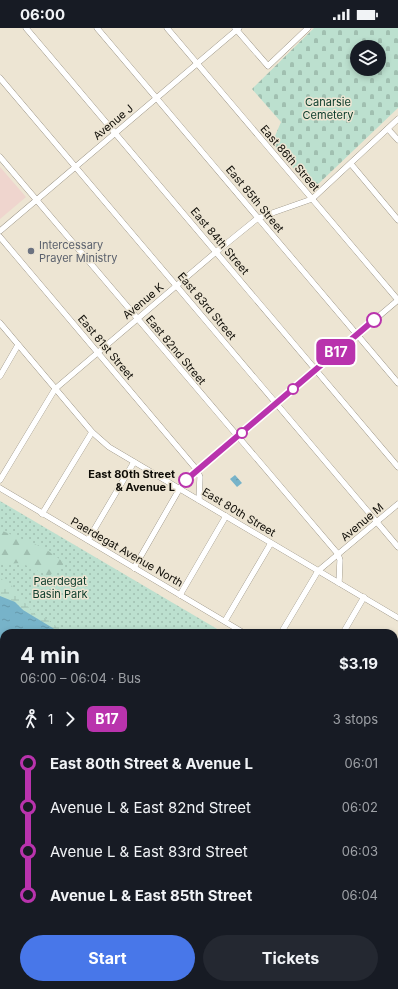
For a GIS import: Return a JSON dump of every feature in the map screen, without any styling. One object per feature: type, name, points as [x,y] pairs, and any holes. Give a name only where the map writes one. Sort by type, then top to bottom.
[{"type":"street","name":"East 84th Street","points":[[26,28],[398,466]]},
{"type":"street","name":"East 85th Street","points":[[97,28],[398,383]]},
{"type":"street","name":"East 86th Street","points":[[167,28],[398,300]]},
{"type":"street","name":"Avenue J","points":[[0,231],[237,29]]},
{"type":"street","points":[[237,29],[268,66],[305,29]]},
{"type":"street","name":"East 83rd Street","points":[[0,78],[398,546]]},
{"type":"street","name":"Avenue K","points":[[0,480],[55,388],[176,285],[258,218],[312,199],[398,119]]},
{"type":"street","points":[[388,129],[398,140]]},
{"type":"street","name":"East 82nd Street","points":[[0,157],[338,554]]},
{"type":"street","points":[[351,164],[397,216]]},
{"type":"street","name":"East 81st Street","points":[[0,237],[198,470]]},
{"type":"street","points":[[134,568],[184,481],[398,300]]},
{"type":"street","name":"East 80th Street","points":[[0,323],[92,432],[108,447],[398,618]]},
{"type":"street","points":[[0,376],[18,345]]},
{"type":"street","points":[[42,514],[92,432]]},
{"type":"street","points":[[88,540],[134,462]]},
{"type":"street","points":[[198,470],[200,477],[198,500]]},
{"type":"street","name":"Paerdegat Avenue North","points":[[0,488],[238,629]]},
{"type":"street","name":"Avenue M","points":[[282,629],[318,571],[398,504]]},
{"type":"street","points":[[180,595],[226,516]]},
{"type":"street","points":[[225,621],[271,543]]},
{"type":"street","name":"Avenue M","points":[[338,554],[340,560],[339,583]]},
{"type":"street","points":[[345,629],[364,597]]},
{"type":"shaded area","points":[[0,167],[26,197],[0,219]]},
{"type":"green space","name":"Canarsie Cemetery","points":[[314,28],[398,28],[398,108],[312,190],[272,143],[281,122],[252,89]]},
{"type":"green space","name":"Paerdegat Basin Park","points":[[0,501],[217,629],[46,629],[0,602]]},
{"type":"green space","points":[[0,530],[44,548],[65,563],[49,576],[21,563],[0,564]]},
{"type":"green space","points":[[0,578],[11,585],[34,614],[47,619],[54,625],[64,629],[54,629],[23,610],[15,602],[0,596]]},
{"type":"water","points":[[235,475],[242,483],[237,487],[230,479]]},
{"type":"water","points":[[0,596],[15,602],[23,610],[54,629],[0,629]]},
{"type":"bus line","name":"B17","points":[[186,480],[374,320]]},
{"type":"place","name":"Intercessary Prayer Ministry","points":[[31,251]]},
{"type":"place","name":"East 80th Street & Avenue L","points":[[186,480]]}]
